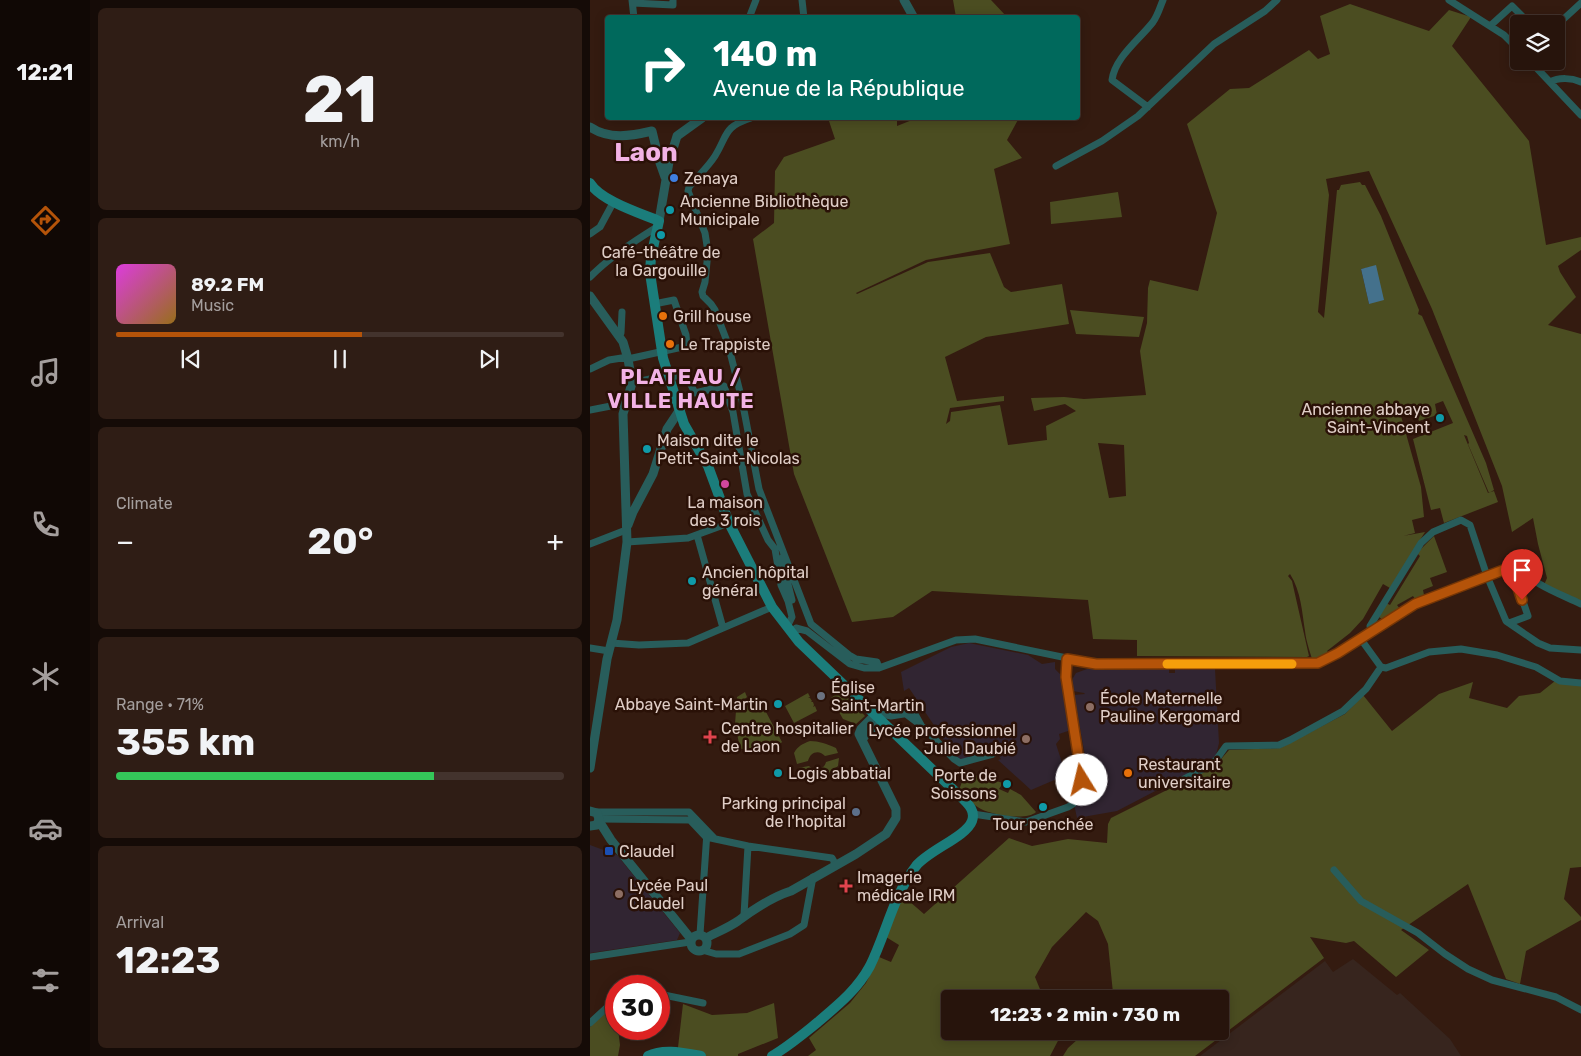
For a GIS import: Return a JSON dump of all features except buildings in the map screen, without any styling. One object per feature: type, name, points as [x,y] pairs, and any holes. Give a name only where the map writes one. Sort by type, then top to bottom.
[{"type":"main road","points":[[590,183],[599,193],[658,224],[650,266],[662,352],[669,379],[684,424],[708,466],[729,523],[772,608],[970,806],[973,814],[971,823],[966,831],[931,852],[917,865],[904,884],[870,965],[853,991],[788,1047],[772,1056]]},
{"type":"main road","points":[[648,1056],[656,1052],[669,1052],[701,1056]]},
{"type":"street","points":[[750,15],[756,0]]},
{"type":"street","points":[[802,0],[804,15]]},
{"type":"street","points":[[904,0],[912,15]]},
{"type":"street","points":[[1148,107],[1112,80],[1113,73],[1133,42],[1152,24],[1163,0]]},
{"type":"street","points":[[1056,166],[1102,142],[1138,116],[1214,44],[1265,11],[1277,0]]},
{"type":"street","points":[[1449,0],[1504,35],[1510,41]]},
{"type":"street","points":[[634,15],[633,1],[673,3]]},
{"type":"street","points":[[1565,18],[1581,3]]},
{"type":"street","points":[[1490,26],[1512,6],[1521,15]]},
{"type":"street","points":[[1539,70],[1581,115]]},
{"type":"street","points":[[1550,82],[1559,79],[1581,82]]},
{"type":"street","points":[[590,277],[601,266],[658,224],[671,156],[677,136],[699,120]]},
{"type":"street","points":[[745,120],[729,129],[723,136],[715,156],[689,186],[688,191],[705,233],[708,252],[702,292],[715,310],[725,338],[742,400],[756,480],[811,624],[849,655],[856,659],[877,662],[879,668]]},
{"type":"street","points":[[590,127],[600,133],[619,136],[652,131],[666,181]]},
{"type":"street","points":[[656,148],[664,155],[671,156]]},
{"type":"street","points":[[590,234],[600,227],[614,201]]},
{"type":"street","points":[[590,296],[623,342],[632,382],[623,414],[627,542],[618,615],[610,647],[590,768]]},
{"type":"street","points":[[590,369],[608,360],[662,352],[687,346],[686,335],[674,300],[654,304]]},
{"type":"street","points":[[618,336],[621,333],[622,312]]},
{"type":"street","points":[[632,382],[669,379],[686,375],[695,393],[724,386],[733,412],[747,494],[768,540],[775,549],[781,585],[792,617],[792,630]]},
{"type":"street","points":[[590,410],[626,403]]},
{"type":"street","points":[[590,544],[626,530],[633,512],[653,474],[669,426],[679,411]]},
{"type":"street","points":[[1371,631],[1370,626],[1421,543],[1433,532],[1461,520],[1470,525],[1503,617],[1538,643],[1550,648],[1581,650]]},
{"type":"street","points":[[627,542],[688,538],[729,523]]},
{"type":"street","points":[[697,535],[723,628]]},
{"type":"street","points":[[782,549],[792,630]]},
{"type":"street","points":[[792,630],[807,631],[850,664],[864,668],[879,668],[956,640],[975,639],[1096,664],[1312,664],[1324,661],[1415,604],[1514,566]]},
{"type":"street","points":[[1514,566],[1540,585],[1581,604]]},
{"type":"street","points":[[1509,623],[1528,616],[1514,566]]},
{"type":"street","points":[[590,648],[688,643],[772,608]]},
{"type":"street","points":[[1360,638],[1381,667],[1386,668],[1429,652],[1461,649],[1497,655],[1536,667],[1560,681],[1581,683]]},
{"type":"street","points":[[973,814],[1026,822],[1068,807],[1079,796],[1082,786],[1066,677],[1067,659]]},
{"type":"street","points":[[1178,782],[1210,765],[1226,746],[1279,745],[1343,711],[1366,689],[1381,667]]},
{"type":"street","points":[[590,957],[697,938],[738,921],[744,915],[856,854],[886,834],[896,818],[896,809],[862,740],[882,719],[910,713],[916,716],[923,727],[960,763],[994,754]]},
{"type":"street","points":[[645,811],[645,820]]},
{"type":"street","points":[[594,813],[689,812],[707,834],[697,938],[694,950],[716,954],[739,954],[790,934],[804,925],[813,877]]},
{"type":"street","points":[[594,813],[645,820],[690,820],[714,839],[748,846],[832,858],[836,865]]},
{"type":"street","points":[[590,826],[595,826],[594,813]]},
{"type":"street","points":[[594,813],[610,840],[706,946],[702,950]]},
{"type":"street","points":[[590,826],[610,840]]},
{"type":"street","points":[[744,915],[748,846]]},
{"type":"street","points":[[1334,870],[1361,901],[1418,933],[1468,969],[1492,980],[1556,997],[1581,1010]]},
{"type":"street","points":[[670,996],[703,1003]]},
{"type":"street","points":[[590,1023],[605,1009]]},
{"type":"shaded area","points":[[969,643],[1028,655],[1042,664],[1055,662],[1055,669],[1061,675],[1071,730],[1059,734],[1060,739],[1056,744],[1066,775],[1031,790],[998,760],[1001,759],[996,752],[962,760],[956,758],[909,688],[904,691],[901,672],[951,647]]},
{"type":"shaded area","points":[[1087,669],[1169,669],[1169,673],[1175,673],[1175,669],[1215,669],[1219,743],[1216,755],[1207,764],[1117,811],[1077,818],[1074,804],[1093,800],[1074,695],[1085,694],[1073,691],[1072,683],[1076,673]]},
{"type":"shaded area","name":"Lycée Paul Claudel","points":[[590,845],[617,855],[680,933],[677,940],[590,953]]},
{"type":"shaded area","points":[[1353,959],[1397,995],[1400,993],[1450,1039],[1461,1056],[1200,1056],[1221,1040],[1229,1040],[1229,1034],[1325,961],[1333,972]]},
{"type":"green space","points":[[953,0],[991,0],[1005,15],[956,15]]},
{"type":"green space","points":[[1350,4],[1429,31],[1449,10],[1471,17],[1452,46],[1529,141],[1546,245],[1581,237],[1581,250],[1558,266],[1576,297],[1548,325],[1581,334],[1581,601],[1544,585],[1547,578],[1533,518],[1512,532],[1502,486],[1432,309],[1369,171],[1326,179],[1329,195],[1318,312],[1324,318],[1337,190],[1339,190],[1341,185],[1360,182],[1362,185],[1365,185],[1381,216],[1419,310],[1418,314],[1422,316],[1486,463],[1494,490],[1490,492],[1494,491],[1498,502],[1444,523],[1440,508],[1431,510],[1413,439],[1453,423],[1443,401],[1435,404],[1437,415],[1419,421],[1415,410],[1401,416],[1421,487],[1424,517],[1412,520],[1415,533],[1403,536],[1425,532],[1390,588],[1383,584],[1363,619],[1350,633],[1327,651],[1330,655],[1313,662],[1306,639],[1299,594],[1290,574],[1288,576],[1292,581],[1309,656],[1307,657],[1137,656],[1137,640],[1093,639],[1088,600],[932,591],[893,617],[852,622],[794,474],[753,239],[774,223],[775,171],[784,157],[835,139],[829,120],[897,120],[897,126],[912,120],[1018,120],[1007,140],[1022,158],[994,169],[1010,244],[926,260],[856,293],[928,262],[990,253],[1004,287],[1011,292],[1062,284],[1069,324],[986,337],[945,357],[957,401],[1004,396],[1004,401],[950,408],[946,424],[950,421],[951,412],[1000,405],[1008,445],[1047,440],[1046,426],[1076,411],[1065,404],[1034,411],[1031,398],[1064,397],[1084,399],[1146,395],[1140,351],[1147,323],[1150,280],[1198,291],[1217,213],[1187,124],[1230,89],[1249,88],[1309,50],[1318,59],[1330,54],[1320,16]],"holes":[[[1376,266],[1369,304],[1361,269]],[[1464,435],[1467,436],[1468,444],[1489,493]],[[1098,443],[1124,445],[1126,496],[1109,498]]]},
{"type":"green space","points":[[1118,192],[1122,217],[1051,224],[1050,202]]},
{"type":"green space","points":[[1070,310],[1144,317],[1139,337],[1076,334]]},
{"type":"green space","points":[[1434,536],[1447,572],[1430,578],[1433,586],[1423,590],[1424,595],[1415,599],[1413,596],[1397,605],[1400,609],[1383,620],[1379,617],[1386,603],[1390,605],[1420,556],[1417,553]]},
{"type":"green space","points":[[1555,681],[1581,686],[1581,867],[1570,868],[1564,899],[1581,917],[1581,920],[1526,951],[1520,984],[1506,979],[1468,884],[1401,930],[1429,950],[1396,977],[1354,941],[1346,943],[1310,937],[1324,958],[1229,1030],[1229,990],[1113,990],[1108,944],[1098,921],[1086,912],[1052,947],[1035,977],[1040,990],[941,990],[941,1040],[1058,1040],[1050,1056],[808,1056],[816,1050],[809,1038],[850,1003],[866,983],[879,957],[891,962],[899,945],[886,937],[902,895],[924,914],[1009,838],[1032,846],[1068,839],[1107,843],[1108,824],[1111,818],[1215,766],[1229,750],[1280,748],[1345,714],[1363,695],[1392,731],[1439,694],[1473,682],[1469,698],[1507,708],[1519,696],[1540,693]]},
{"type":"green space","points":[[839,687],[865,716],[856,724],[843,719],[831,698],[835,695],[832,691]]},
{"type":"green space","points":[[745,692],[748,707],[756,703],[754,699],[758,697],[782,742],[779,745],[747,751],[740,748],[735,724],[737,697]]},
{"type":"green space","points":[[808,693],[810,697],[808,698],[813,702],[813,707],[815,706],[817,711],[794,723],[785,706]]},
{"type":"green space","points":[[810,741],[820,742],[836,748],[838,753],[825,756],[818,752],[811,755],[808,761],[797,764],[794,753],[800,746]]},
{"type":"green space","points":[[839,758],[838,766],[821,779],[800,778],[798,768],[809,766],[819,769],[826,762]]},
{"type":"green space","points":[[968,773],[1003,783],[999,789],[1008,793],[1010,789],[1021,795],[1036,812],[1032,815],[1018,817],[993,813],[978,807],[959,790],[965,774]]},
{"type":"green space","points":[[774,1003],[778,1038],[738,1054],[738,1056],[677,1056],[683,1004],[712,1015],[747,1013]]},
{"type":"green space","points":[[605,1012],[605,1040],[619,1040],[618,1056],[590,1056],[590,1027]]},
{"type":"green space","points":[[1077,1040],[1216,1040],[1195,1056],[1063,1056]]},
{"type":"water","points":[[1376,265],[1384,300],[1369,304],[1361,269]]},
{"type":"slow traffic","points":[[1167,664],[1292,664]]},
{"type":"place","name":"Zenaya","points":[[674,178]]},
{"type":"place","name":"Ancienne Bibliothèque Municipale","points":[[670,210]]},
{"type":"place","name":"Café-théâtre de la Gargouille","points":[[661,235]]},
{"type":"place","name":"Grill house","points":[[663,316]]},
{"type":"place","name":"Le Trappiste","points":[[670,344]]},
{"type":"place","name":"Ancienne abbaye Saint-Vincent","points":[[1440,418]]},
{"type":"place","name":"Maison dite le Petit-Saint-Nicolas","points":[[647,449]]},
{"type":"place","name":"La maison des 3 rois","points":[[725,484]]},
{"type":"place","name":"Ancien hôpital général","points":[[692,581]]},
{"type":"place","name":"Église Saint-Martin","points":[[821,696]]},
{"type":"place","name":"Abbaye Saint-Martin","points":[[778,704]]},
{"type":"place","name":"École Maternelle Pauline Kergomard","points":[[1090,707]]},
{"type":"place","name":"Centre hospitalier de Laon","points":[[710,737]]},
{"type":"place","name":"Lycée professionnel Julie Daubié","points":[[1026,739]]},
{"type":"place","name":"Logis abbatial","points":[[778,773]]},
{"type":"place","name":"Restaurant universitaire","points":[[1128,773]]},
{"type":"place","name":"Porte de Soissons","points":[[1007,784]]},
{"type":"place","name":"Tour penchée","points":[[1043,807]]},
{"type":"place","name":"Parking principal de l'hopital","points":[[856,812]]},
{"type":"place","name":"Claudel","points":[[609,851]]},
{"type":"place","name":"Imagerie médicale IRM","points":[[846,886]]},
{"type":"place","name":"Lycée Paul Claudel","points":[[619,894]]},
{"type":"district","name":"Laon","points":[[646,152]]},
{"type":"district","name":"PLATEAU / VILLE HAUTE","points":[[681,388]]},
{"type":"route","points":[[1082,780],[1066,677],[1067,659],[1096,664],[1312,664],[1324,661],[1338,653],[1415,604],[1511,567],[1522,600]]}]
